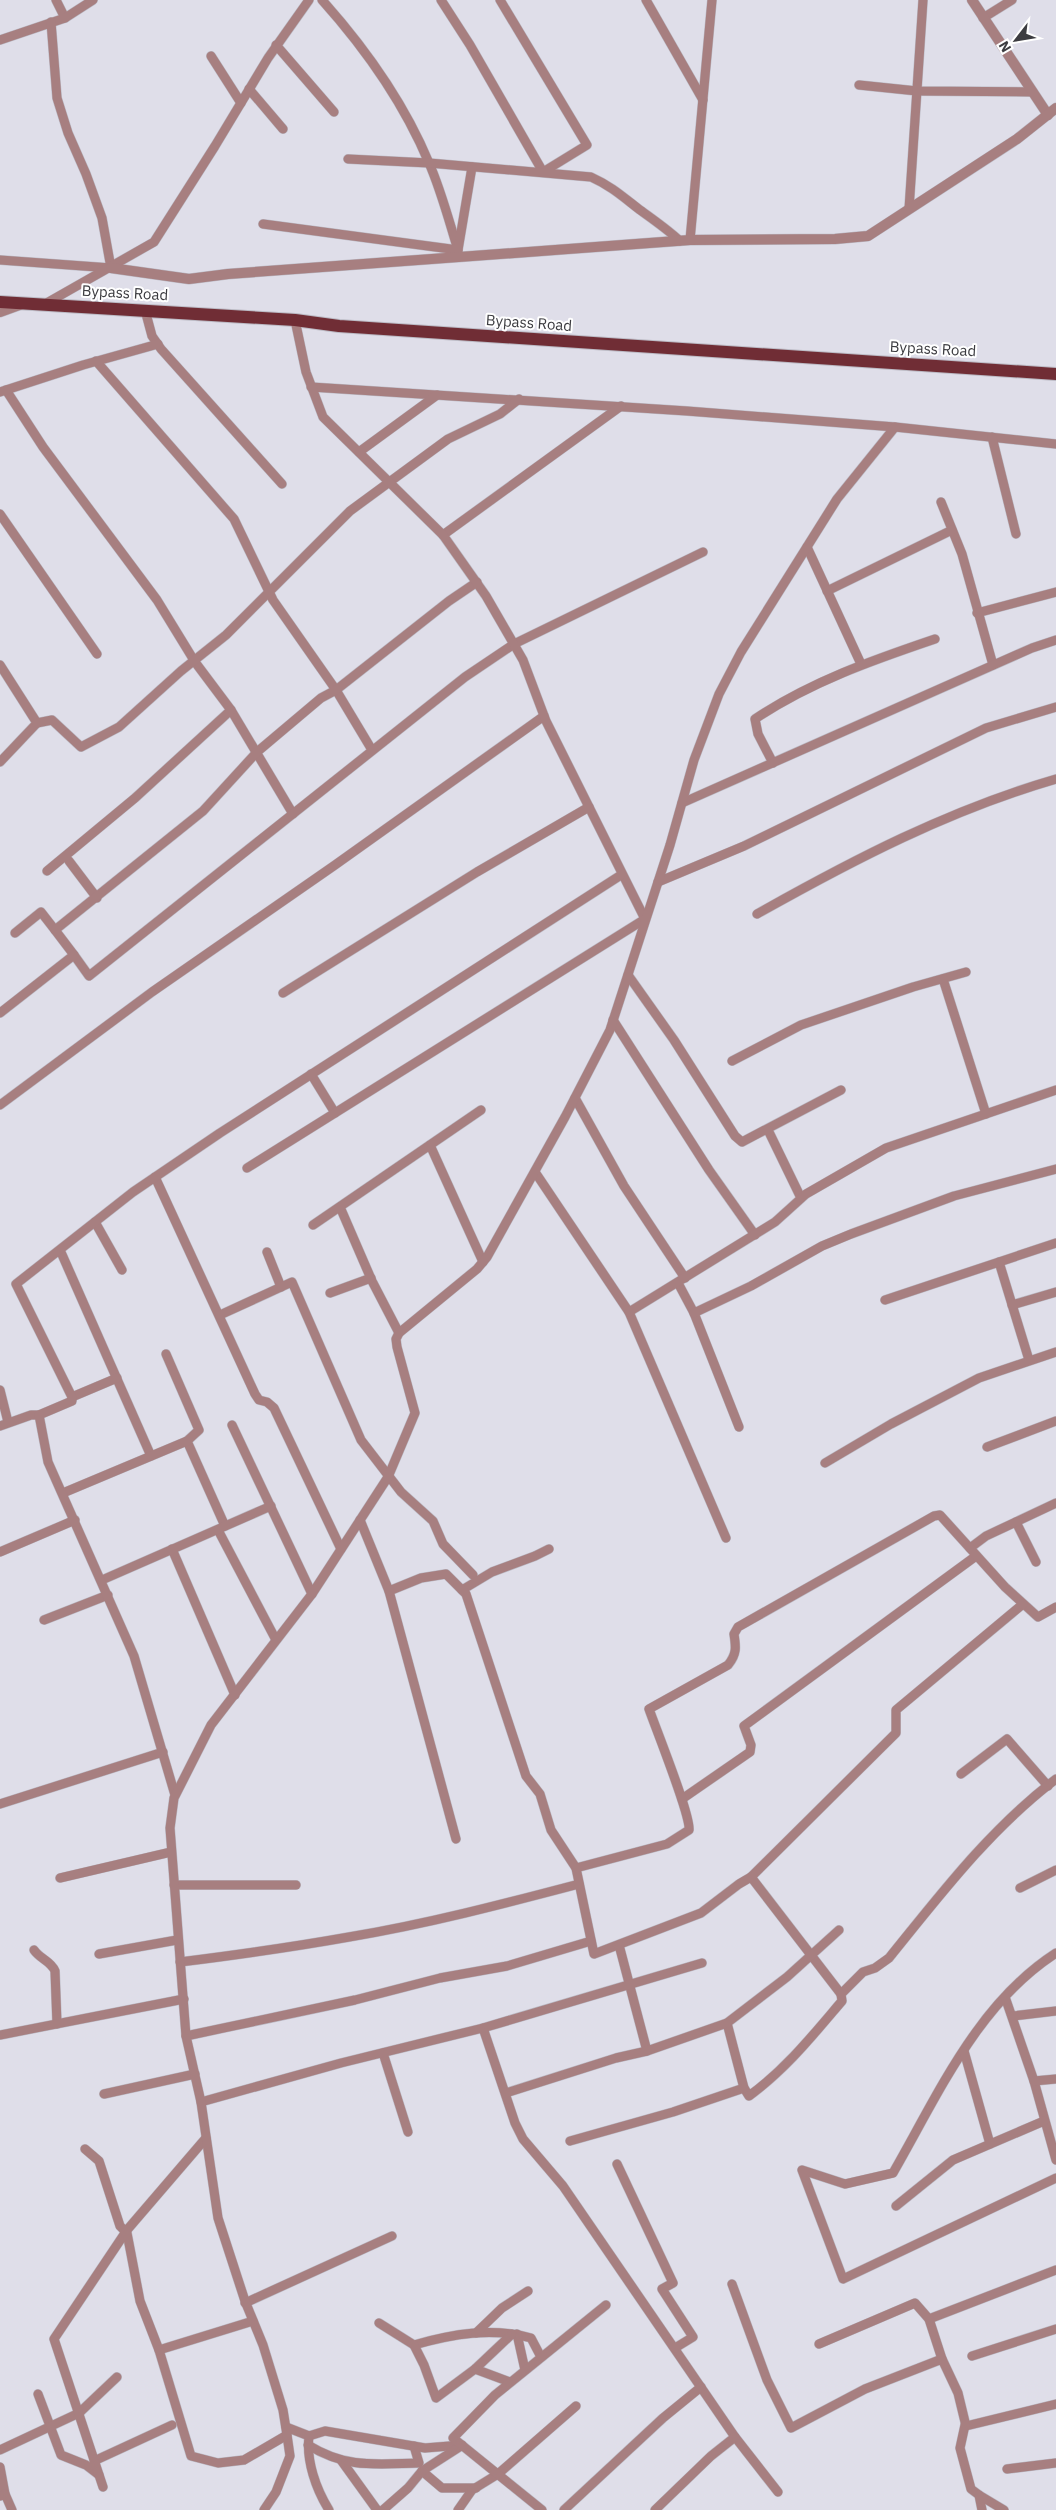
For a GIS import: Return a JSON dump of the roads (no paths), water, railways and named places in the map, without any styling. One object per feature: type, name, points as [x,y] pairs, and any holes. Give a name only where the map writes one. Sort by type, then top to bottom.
[{"type":"main road","name":"Bypass Road","points":[[0,302],[295,320],[349,327],[1056,374]]},
{"type":"street","points":[[56,0],[65,18]]},
{"type":"street","points":[[0,40],[65,18],[93,0]]},
{"type":"street","points":[[45,304],[154,242],[276,46],[309,0]]},
{"type":"street","points":[[322,0],[348,29],[391,90],[429,163],[458,253]]},
{"type":"street","points":[[441,0],[470,45],[543,172]]},
{"type":"street","points":[[500,0],[587,146],[543,172]]},
{"type":"street","points":[[646,0],[703,100]]},
{"type":"street","points":[[685,241],[703,100],[712,0]]},
{"type":"street","points":[[909,209],[923,0]]},
{"type":"street","points":[[0,260],[111,268],[189,279],[458,253],[685,241],[835,239],[868,236],[1017,139],[1052,112],[1033,92],[972,0]]},
{"type":"street","points":[[984,18],[1012,0]]},
{"type":"street","points":[[51,22],[57,98],[68,133],[102,218],[111,268]]},
{"type":"street","points":[[276,46],[334,112]]},
{"type":"street","points":[[211,56],[241,103]]},
{"type":"street","points":[[859,85],[917,90],[1033,92]]},
{"type":"street","points":[[249,89],[283,129]]},
{"type":"street","points":[[348,159],[429,163],[591,177],[612,186],[641,210],[685,241]]},
{"type":"street","points":[[458,253],[472,167]]},
{"type":"street","points":[[263,224],[458,253]]},
{"type":"street","points":[[0,312],[25,303]]},
{"type":"street","points":[[145,310],[152,336],[158,344],[282,484]]},
{"type":"street","points":[[295,320],[311,387],[323,417],[443,535],[476,582],[514,644],[523,660],[544,716],[645,919]]},
{"type":"street","points":[[158,344],[3,391],[42,447],[157,600],[195,662],[231,710],[292,814]]},
{"type":"street","points":[[96,362],[234,519],[270,594],[336,690],[372,750]]},
{"type":"street","points":[[311,387],[621,406],[895,427],[1056,444]]},
{"type":"street","points":[[360,452],[437,394]]},
{"type":"street","points":[[0,762],[37,723],[52,720],[81,747],[119,727],[270,594],[350,511],[448,439],[500,414],[519,399]]},
{"type":"street","points":[[443,535],[621,406]]},
{"type":"street","points":[[264,2510],[276,2492],[290,2456],[283,2410],[263,2345],[246,2303],[218,2218],[201,2102],[186,2036],[171,1852],[170,1828],[175,1795],[211,1725],[312,1594],[388,1477],[415,1413],[396,1339],[399,1333],[483,1262],[535,1172],[575,1098],[613,1020],[658,882],[694,760],[719,694],[741,652],[837,499],[895,427]]},
{"type":"street","points":[[992,437],[1016,534]]},
{"type":"street","points":[[941,502],[962,554],[993,665]]},
{"type":"street","points":[[0,514],[98,654]]},
{"type":"street","points":[[827,590],[952,530]]},
{"type":"street","points":[[807,547],[861,664]]},
{"type":"street","points":[[15,933],[41,912],[89,976],[465,677],[514,644],[703,552]]},
{"type":"street","points":[[55,930],[203,811],[257,752],[321,698],[336,690],[449,600],[476,582]]},
{"type":"street","points":[[977,613],[1056,592]]},
{"type":"street","points":[[773,763],[758,734],[755,719],[775,706],[861,664],[935,639]]},
{"type":"street","points":[[682,803],[993,665],[1056,640]]},
{"type":"street","points":[[0,665],[37,723]]},
{"type":"street","points":[[658,882],[744,846],[986,728],[1056,706]]},
{"type":"street","points":[[47,871],[135,798],[231,710]]},
{"type":"street","points":[[0,1105],[152,992],[335,866],[544,716]]},
{"type":"street","points":[[756,914],[884,844],[1003,794],[1056,780]]},
{"type":"street","points":[[283,993],[477,872],[589,807]]},
{"type":"street","points":[[69,861],[96,898]]},
{"type":"street","points":[[72,1397],[16,1284],[155,1177],[311,1074],[622,875]]},
{"type":"street","points":[[247,1168],[645,919]]},
{"type":"street","points":[[0,1013],[74,955]]},
{"type":"street","points":[[732,1061],[802,1025],[966,972]]},
{"type":"street","points":[[628,975],[674,1040],[735,1136],[742,1142],[768,1130],[840,1090]]},
{"type":"street","points":[[943,979],[986,1114]]},
{"type":"street","points":[[613,1020],[709,1170],[755,1235]]},
{"type":"street","points":[[311,1074],[335,1113]]},
{"type":"street","points":[[629,1312],[775,1222],[802,1198],[886,1148],[1056,1090]]},
{"type":"street","points":[[575,1098],[624,1186],[681,1280],[739,1427]]},
{"type":"street","points":[[313,1225],[481,1110]]},
{"type":"street","points":[[768,1130],[802,1198]]},
{"type":"street","points":[[430,1145],[483,1262]]},
{"type":"street","points":[[694,1313],[751,1286],[822,1246],[850,1234],[954,1196],[1056,1169]]},
{"type":"street","points":[[535,1172],[629,1312],[726,1538]]},
{"type":"street","points":[[155,1177],[259,1400],[267,1402],[274,1408],[341,1549]]},
{"type":"street","points":[[340,1207],[371,1278],[399,1333]]},
{"type":"street","points":[[95,1222],[122,1270]]},
{"type":"street","points":[[885,1300],[1056,1243]]},
{"type":"street","points":[[60,1250],[151,1456]]},
{"type":"street","points":[[267,1252],[281,1287]]},
{"type":"street","points":[[999,1262],[1029,1360]]},
{"type":"street","points":[[330,1293],[371,1278]]},
{"type":"street","points":[[220,1315],[292,1282],[361,1440],[401,1492],[433,1521],[443,1544],[473,1575]]},
{"type":"street","points":[[1012,1304],[1056,1292]]},
{"type":"street","points":[[825,1463],[891,1424],[979,1378],[1056,1352]]},
{"type":"street","points":[[63,1493],[187,1441],[199,1430],[166,1354]]},
{"type":"street","points":[[0,1390],[4,1424],[39,1415],[72,1401],[72,1397],[117,1378]]},
{"type":"street","points":[[39,1415],[48,1462],[102,1580],[134,1656],[175,1795]]},
{"type":"street","points":[[987,1447],[1056,1421]]},
{"type":"street","points":[[232,1424],[312,1594]]},
{"type":"street","points":[[187,1441],[222,1528],[276,1640]]},
{"type":"street","points":[[970,1548],[986,1536],[1056,1503]]},
{"type":"street","points":[[102,1580],[270,1506]]},
{"type":"street","points":[[576,1868],[667,1844],[685,1834],[690,1825],[649,1709],[728,1665],[735,1657],[737,1649],[734,1634],[738,1627],[934,1516],[940,1515],[976,1556],[1038,1617],[1056,1607]]},
{"type":"street","points":[[0,1552],[75,1520]]},
{"type":"street","points":[[360,1520],[390,1591],[456,1839]]},
{"type":"street","points":[[1016,1522],[1036,1562]]},
{"type":"street","points":[[172,1549],[235,1695]]},
{"type":"street","points":[[462,1590],[492,1572],[536,1556],[548,1549]]},
{"type":"street","points":[[682,1799],[750,1752],[751,1745],[744,1726],[976,1556]]},
{"type":"street","points":[[390,1591],[421,1578],[446,1574],[466,1594],[526,1776],[540,1794],[551,1830],[576,1868],[594,1954],[701,1913],[738,1884],[751,1877],[896,1733],[896,1710],[1023,1604]]},
{"type":"street","points":[[44,1620],[108,1595]]},
{"type":"street","points":[[961,1774],[1007,1739],[1048,1786]]},
{"type":"street","points":[[0,1804],[163,1752]]},
{"type":"street","points":[[841,1994],[863,1972],[875,1968],[889,1958],[963,1867],[1025,1803],[1056,1779]]},
{"type":"street","points":[[60,1878],[171,1852]]},
{"type":"street","points":[[1020,1888],[1056,1870]]},
{"type":"street","points":[[728,2023],[744,2088],[749,2096],[774,2078],[842,2001],[841,1994],[812,1954],[751,1877]]},
{"type":"street","points":[[180,1962],[278,1949],[378,1932],[468,1913],[579,1884]]},
{"type":"street","points":[[174,1885],[296,1885]]},
{"type":"street","points":[[506,2093],[616,2058],[647,2051],[728,2023],[755,2003],[839,1930]]},
{"type":"street","points":[[99,1954],[177,1940]]},
{"type":"street","points":[[186,2036],[355,2000],[440,1978],[507,1966],[591,1940]]},
{"type":"street","points":[[619,1946],[647,2051]]},
{"type":"street","points":[[34,1950],[39,1956],[53,1965],[55,1971],[57,2024]]},
{"type":"street","points":[[1056,1953],[992,2009],[964,2051],[893,2173],[845,2184],[802,2170],[843,2279],[1056,2178]]},
{"type":"street","points":[[201,2102],[483,2028],[702,1963]]},
{"type":"street","points":[[1005,1997],[1034,2081],[1056,2160]]},
{"type":"street","points":[[0,2035],[184,2000]]},
{"type":"street","points":[[1013,2016],[1056,2011]]},
{"type":"street","points":[[483,2028],[515,2123],[523,2139],[564,2186],[735,2437],[778,2492]]},
{"type":"street","points":[[964,2051],[990,2144]]},
{"type":"street","points":[[383,2053],[408,2132]]},
{"type":"street","points":[[104,2094],[195,2074]]},
{"type":"street","points":[[1034,2081],[1056,2079]]},
{"type":"street","points":[[570,2141],[673,2112],[744,2088]]},
{"type":"street","points":[[896,2206],[953,2160],[1044,2121]]},
{"type":"street","points":[[103,2487],[54,2339],[126,2232],[206,2138]]},
{"type":"street","points":[[85,2149],[98,2161],[120,2226],[126,2232],[140,2302],[159,2350],[192,2456],[218,2463],[244,2460],[286,2431]]},
{"type":"street","points":[[617,2164],[673,2283],[662,2289],[693,2337],[675,2348]]},
{"type":"street","points":[[246,2303],[392,2236]]},
{"type":"street","points":[[929,2319],[1056,2270]]},
{"type":"street","points":[[732,2284],[767,2380],[791,2428],[865,2389],[942,2359]]},
{"type":"street","points":[[476,2333],[502,2308],[528,2291]]},
{"type":"street","points":[[819,2344],[915,2303],[929,2319],[950,2381],[958,2394],[965,2424],[960,2448],[971,2489],[1004,2510]]},
{"type":"street","points":[[542,2510],[453,2438],[510,2382],[606,2304]]},
{"type":"street","points":[[159,2350],[253,2321]]},
{"type":"street","points":[[379,2323],[414,2345],[424,2365],[436,2398],[475,2369],[514,2334]]},
{"type":"street","points":[[972,2356],[1056,2329]]},
{"type":"street","points":[[414,2345],[490,2331],[531,2338],[541,2357]]},
{"type":"street","points":[[514,2334],[525,2370]]},
{"type":"street","points":[[475,2369],[510,2382]]},
{"type":"street","points":[[0,2450],[79,2413],[117,2377]]},
{"type":"street","points":[[564,2510],[663,2418],[701,2387]]},
{"type":"street","points":[[38,2394],[61,2455],[86,2465],[99,2475]]},
{"type":"street","points":[[965,2424],[1056,2404]]},
{"type":"street","points":[[458,2510],[472,2490],[498,2474],[576,2406]]},
{"type":"street","points":[[94,2461],[172,2425]]},
{"type":"street","points":[[286,2431],[308,2441],[326,2456],[355,2464],[420,2463],[414,2446]]},
{"type":"street","points":[[308,2441],[324,2431],[426,2448],[462,2445]]},
{"type":"street","points":[[655,2510],[711,2456],[735,2437]]},
{"type":"street","points":[[308,2441],[307,2454],[322,2498],[329,2510]]},
{"type":"street","points":[[383,2510],[408,2488],[422,2471],[462,2445]]},
{"type":"street","points":[[341,2460],[377,2510]]},
{"type":"street","points":[[1007,2469],[1056,2463]]},
{"type":"street","points":[[0,2467],[2,2495],[12,2510]]},
{"type":"street","points":[[422,2471],[442,2488],[476,2488]]},
{"type":"street","points":[[979,2495],[982,2510]]}]
